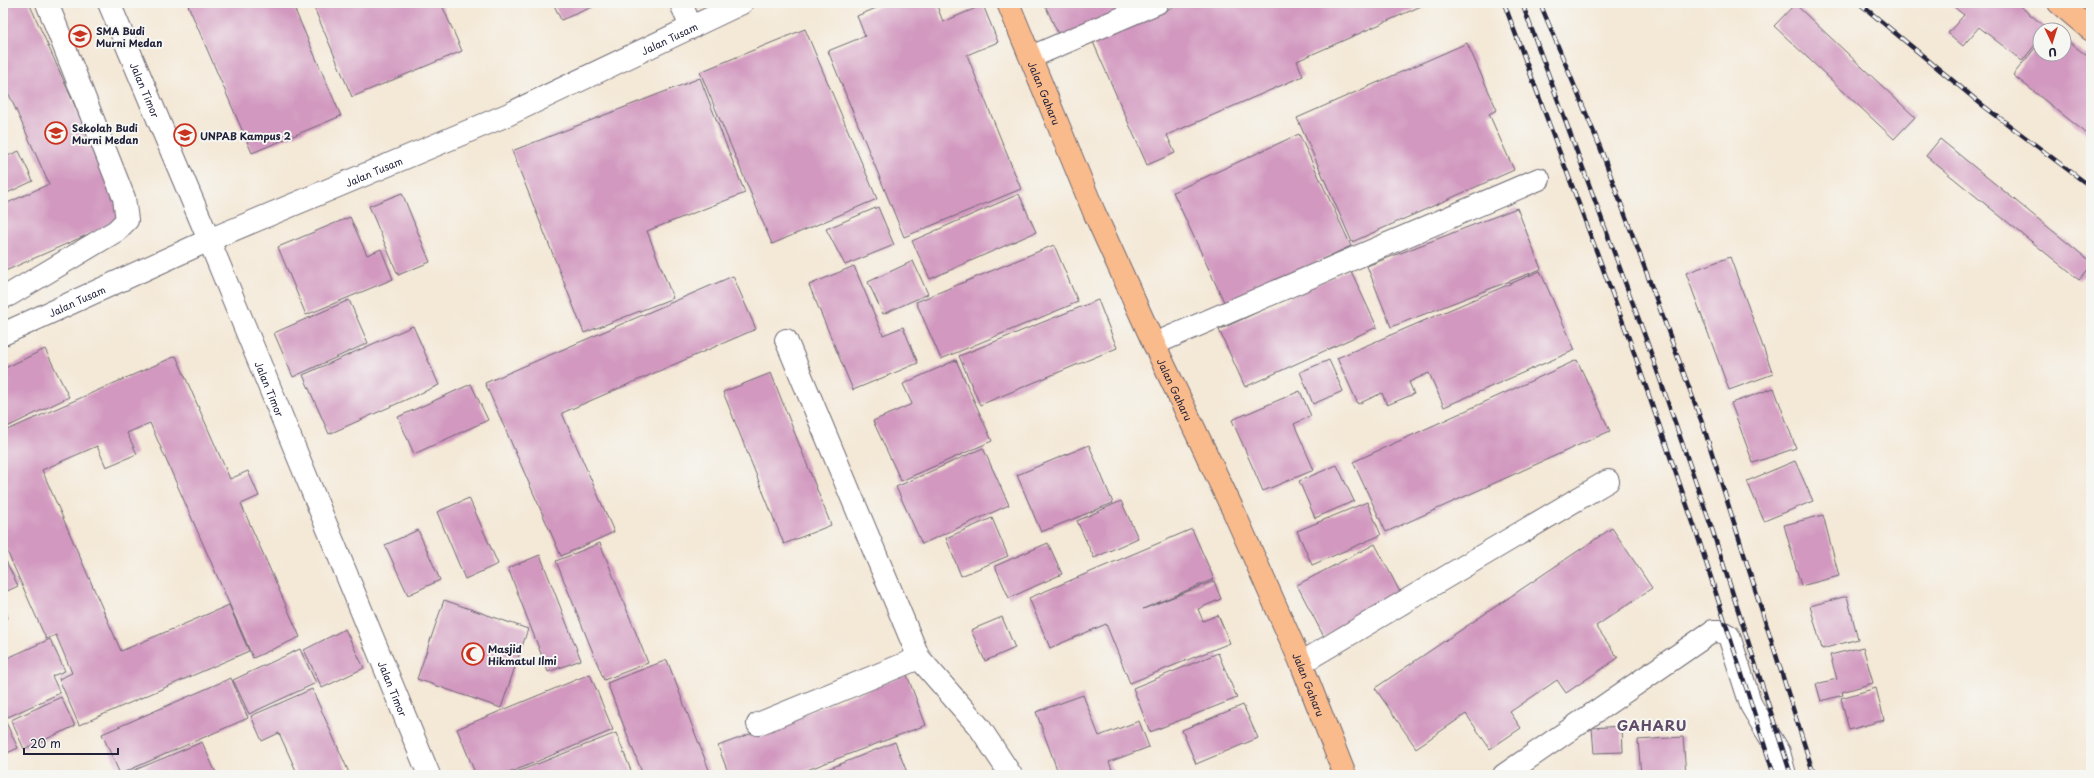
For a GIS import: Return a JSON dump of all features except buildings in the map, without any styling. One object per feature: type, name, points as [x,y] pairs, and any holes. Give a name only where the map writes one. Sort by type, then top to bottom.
[{"type":"main road","name":"Jalan Gaharu","points":[[1008,3],[1094,212],[1154,344],[1233,510],[1301,663],[1345,775]]},
{"type":"main road","points":[[2059,3],[2091,30]]},
{"type":"street","points":[[3,297],[9,295],[116,231],[127,220],[124,198],[47,3]]},
{"type":"street","name":"Jalan Timor","points":[[108,3],[209,240],[429,775]]},
{"type":"street","points":[[681,3],[691,28]]},
{"type":"street","name":"Jalan Tusam","points":[[3,334],[209,240],[507,115],[742,3]]},
{"type":"street","points":[[1031,56],[1157,3]]},
{"type":"street","points":[[1154,344],[1539,179]]},
{"type":"street","points":[[786,340],[919,658],[980,728],[1011,775]]},
{"type":"street","points":[[1301,663],[1608,481]]},
{"type":"street","points":[[1504,775],[1713,631],[1720,631],[1729,636],[1751,705],[1779,752],[1785,775]]},
{"type":"street","points":[[758,724],[919,658]]},
{"type":"railway","points":[[1504,3],[1631,344],[1697,534],[1774,775]]},
{"type":"railway","points":[[1522,3],[1646,339],[1712,529],[1791,775]]},
{"type":"railway","points":[[1540,3],[1600,147],[1704,428],[1814,775]]},
{"type":"railway","points":[[1859,3],[1981,104],[2091,187]]},
{"type":"place","name":"SMA Budi Murni Medan","points":[[80,36]]},
{"type":"place","name":"Sekolah Budi Murni Medan","points":[[56,133]]},
{"type":"place","name":"UNPAB Kampus 2","points":[[185,135]]},
{"type":"place","name":"Masjid Hikmatul Ilmi","points":[[473,654]]},
{"type":"district","name":"GAHARU","points":[[1652,725]]}]
